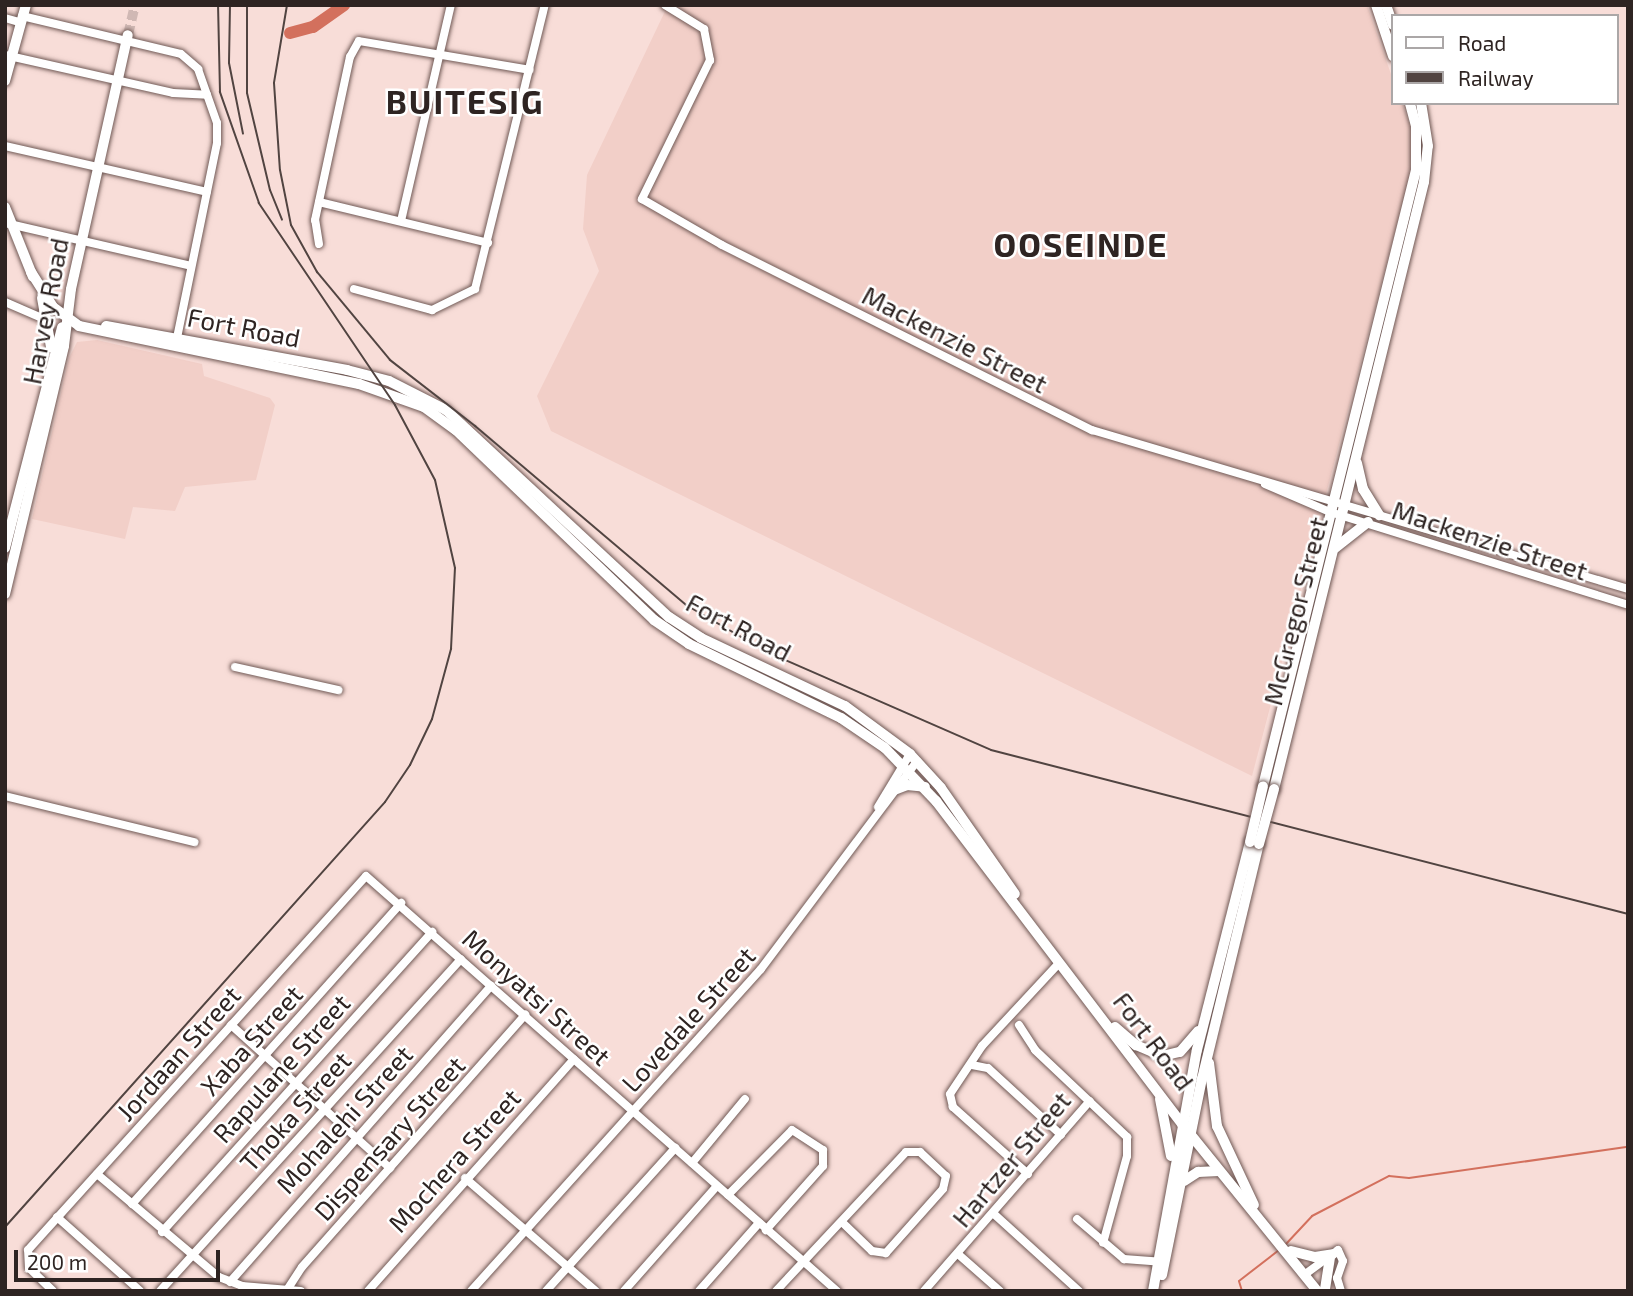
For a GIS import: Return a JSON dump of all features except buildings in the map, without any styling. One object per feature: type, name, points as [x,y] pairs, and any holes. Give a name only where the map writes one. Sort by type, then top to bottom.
[{"type":"main road","points":[[1376,5],[1392,53]]},
{"type":"main road","points":[[1386,5],[1392,22]]},
{"type":"main road","points":[[5,81],[7,55],[22,14]]},
{"type":"main road","name":"Harvey Road","points":[[5,594],[9,566],[64,346],[65,320],[71,289],[127,38]]},
{"type":"main road","name":"McGregor Street","points":[[1269,787],[1332,506],[1416,170],[1416,126],[1411,105]]},
{"type":"main road","name":"McGregor Street","points":[[1187,1127],[1209,1050],[1269,787],[1345,510],[1428,163],[1421,105]]},
{"type":"main road","points":[[5,207],[8,224],[31,272],[49,321],[49,371]]},
{"type":"main road","points":[[31,272],[65,320],[49,371]]},
{"type":"main road","points":[[64,346],[82,324],[71,289]]},
{"type":"main road","name":"Fort Road","points":[[65,320],[347,370],[420,393],[487,444],[650,601],[701,638],[845,706],[913,757],[1187,1127]]},
{"type":"main road","name":"Fort Road","points":[[176,341],[359,384],[424,407],[456,430],[641,609],[689,644],[841,718],[906,767],[925,788],[1159,1095],[1187,1127]]},
{"type":"main road","name":"Harvey Road","points":[[5,548],[49,371]]},
{"type":"main road","points":[[1356,457],[1363,489],[1380,515]]},
{"type":"main road","points":[[1334,550],[1368,522]]},
{"type":"main road","points":[[641,609],[650,601]]},
{"type":"main road","points":[[894,790],[908,785],[925,788]]},
{"type":"main road","name":"McGregor Street","points":[[1187,1127],[1203,1023],[1255,843]]},
{"type":"main road","points":[[1115,1027],[1145,1050],[1171,1055],[1187,1046],[1203,1023]]},
{"type":"main road","points":[[1209,1050],[1217,1126],[1254,1205],[1268,1228]]},
{"type":"main road","points":[[1159,1095],[1172,1169]]},
{"type":"main road","points":[[1187,1127],[1254,1205]]},
{"type":"main road","points":[[1159,1291],[1172,1169],[1187,1127]]},
{"type":"main road","points":[[1187,1127],[1219,1171],[1323,1290]]},
{"type":"main road","points":[[1153,1291],[1184,1181],[1187,1127]]},
{"type":"main road","points":[[1184,1181],[1198,1172],[1219,1171]]},
{"type":"main road","points":[[1288,1251],[1315,1257],[1332,1255],[1323,1290]]},
{"type":"street","points":[[401,222],[451,5]]},
{"type":"street","points":[[354,289],[432,310],[475,289],[545,5]]},
{"type":"street","name":"Mackenzie Street","points":[[665,5],[704,29],[710,60],[642,199],[722,245],[1068,419],[1119,440],[1262,482],[1345,510],[1380,515],[1626,588]]},
{"type":"street","points":[[5,18],[22,14],[127,38],[181,54],[196,63],[218,133],[176,341]]},
{"type":"street","points":[[318,244],[315,220],[356,44],[369,39],[530,70]]},
{"type":"street","points":[[7,55],[173,93],[207,95]]},
{"type":"street","points":[[5,146],[207,191]]},
{"type":"street","points":[[319,202],[488,243]]},
{"type":"street","points":[[8,224],[191,266]]},
{"type":"street","points":[[5,302],[49,321]]},
{"type":"street","name":"Mackenzie Street","points":[[1345,510],[1368,522],[1623,604]]},
{"type":"street","points":[[1623,604],[1626,588]]},
{"type":"street","points":[[235,667],[338,690]]},
{"type":"street","name":"Lovedale Street","points":[[471,1291],[789,935],[894,790],[913,757]]},
{"type":"street","points":[[877,810],[906,767]]},
{"type":"street","points":[[5,796],[194,842]]},
{"type":"street","name":"Monyatsi Street","points":[[366,876],[401,903],[491,986],[837,1291]]},
{"type":"street","name":"Jordaan Street","points":[[53,1291],[25,1261],[28,1250],[366,876]]},
{"type":"street","name":"Xaba Street","points":[[132,1204],[401,903]]},
{"type":"street","name":"Rapulane Street","points":[[162,1232],[432,932]]},
{"type":"street","name":"Thoka Street","points":[[160,1291],[461,959]]},
{"type":"street","points":[[1028,1174],[951,1102],[950,1094],[972,1065],[982,1046],[1059,963]]},
{"type":"street","name":"Mohalehi Street","points":[[230,1282],[491,986]]},
{"type":"street","name":"Dispensary Street","points":[[287,1290],[390,1168],[525,1016]]},
{"type":"street","points":[[231,1025],[390,1168]]},
{"type":"street","name":"Hartzer Street","points":[[924,1291],[1090,1101],[1035,1050],[1019,1025]]},
{"type":"street","name":"Mochera Street","points":[[368,1291],[465,1178],[574,1059]]},
{"type":"street","points":[[972,1065],[988,1068],[1061,1135]]},
{"type":"street","points":[[692,1163],[745,1099]]},
{"type":"street","points":[[1090,1101],[1123,1131],[1128,1142],[1103,1243]]},
{"type":"street","points":[[699,1291],[823,1166],[823,1150],[792,1130],[728,1195]]},
{"type":"street","points":[[546,1291],[675,1148]]},
{"type":"street","points":[[776,1291],[909,1150],[920,1152],[946,1176],[943,1189],[886,1253],[872,1251],[842,1222]]},
{"type":"street","points":[[97,1174],[190,1256],[240,1288],[300,1291]]},
{"type":"street","points":[[465,1178],[596,1291]]},
{"type":"street","points":[[624,1291],[717,1186]]},
{"type":"street","points":[[994,1214],[1079,1291]]},
{"type":"street","points":[[57,1217],[140,1291]]},
{"type":"street","points":[[1077,1219],[1124,1259],[1162,1262]]},
{"type":"street","points":[[1307,1273],[1338,1251],[1342,1258],[1338,1278],[1342,1291]]},
{"type":"street","points":[[958,1254],[1000,1291]]},
{"type":"shaded area","points":[[668,5],[1367,5],[1392,77],[1392,105],[1403,105],[1413,135],[1409,178],[1252,776],[551,431],[537,396],[599,271],[583,229],[587,175]]},
{"type":"shaded area","points":[[97,340],[202,364],[204,376],[270,398],[275,405],[256,480],[185,487],[175,511],[133,507],[125,539],[32,519],[69,358],[77,342]]},
{"type":"waterway","points":[[290,33],[313,27],[344,5]]},
{"type":"waterway","points":[[1286,1244],[1312,1216],[1389,1176],[1409,1178],[1628,1147]]},
{"type":"waterway","points":[[1242,1291],[1239,1281],[1279,1250]]},
{"type":"tunnel","points":[[128,35],[135,5]]},
{"type":"railway","points":[[5,1227],[385,802],[410,765],[432,719],[451,649],[455,568],[435,480],[395,405],[259,203],[220,92],[218,5]]},
{"type":"railway","points":[[230,5],[229,63],[243,134]]},
{"type":"railway","points":[[247,5],[247,93],[270,190],[282,220]]},
{"type":"railway","points":[[287,5],[274,83],[280,170],[291,225],[317,272],[390,360],[475,426],[686,605],[767,652],[991,750],[1628,914]]},
{"type":"district","name":"BUITESIG","points":[[465,102]]},
{"type":"district","name":"OOSEINDE","points":[[1081,245]]}]
